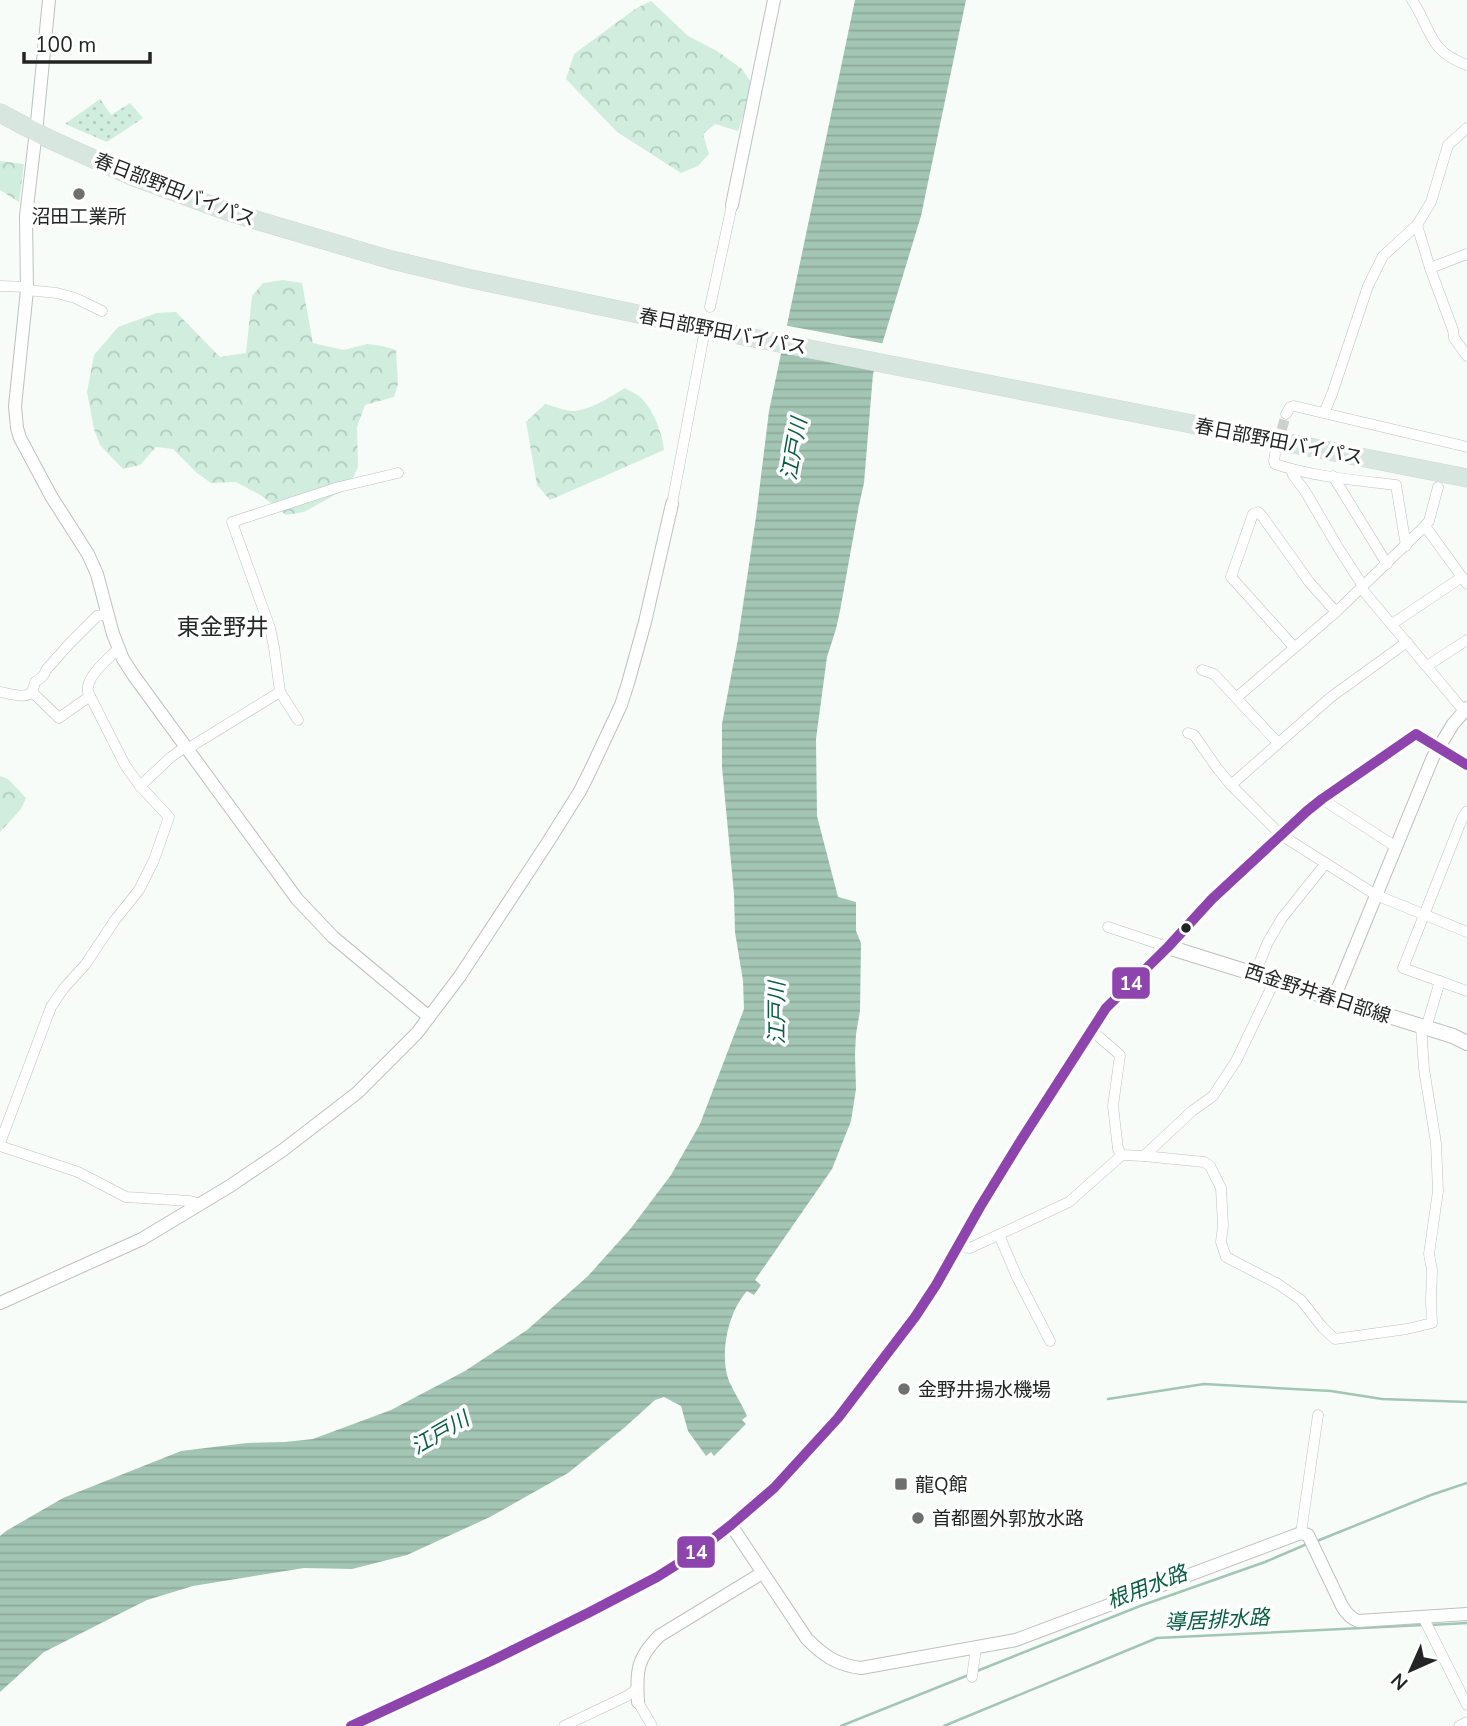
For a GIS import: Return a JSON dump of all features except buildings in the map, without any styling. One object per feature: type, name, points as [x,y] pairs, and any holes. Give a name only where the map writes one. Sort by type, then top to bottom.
[{"type":"highway","name":"春日部野田バイパス","points":[[0,102],[37,127]]},
{"type":"highway","name":"春日部野田バイパス","points":[[0,113],[37,127],[146,182],[232,213],[467,278],[1228,425],[1467,466]]},
{"type":"highway","name":"春日部野田バイパス","points":[[1228,425],[1467,478]]},
{"type":"main road","name":"西金野井春日部線","points":[[1168,947],[1453,1036],[1467,1043]]},
{"type":"street","points":[[49,0],[26,216],[27,289],[15,406],[22,444],[88,554],[97,573],[118,648],[134,676],[307,911],[333,937],[429,1017]]},
{"type":"street","points":[[710,307],[774,0]]},
{"type":"street","points":[[1412,0],[1441,50],[1452,60],[1467,65]]},
{"type":"street","points":[[1324,413],[1367,286],[1383,256],[1418,225],[1431,202],[1448,145],[1467,128]]},
{"type":"street","points":[[1418,225],[1454,338],[1467,356]]},
{"type":"street","points":[[1430,268],[1467,254]]},
{"type":"street","points":[[0,286],[57,293],[102,311]]},
{"type":"street","points":[[0,1303],[142,1239],[283,1150],[357,1093],[398,1053],[460,976],[580,791],[612,726],[628,683],[645,622],[672,504],[703,340]]},
{"type":"street","points":[[1286,414],[1290,407],[1294,406],[1467,447]]},
{"type":"street","points":[[1275,454],[1275,464],[1291,469],[1396,485],[1406,545]]},
{"type":"street","points":[[1291,469],[1362,587],[1465,710],[1438,747],[1334,998]]},
{"type":"street","points":[[298,720],[281,692],[270,628],[232,522],[339,487],[398,473]]},
{"type":"street","points":[[1333,476],[1387,564]]},
{"type":"street","points":[[1236,698],[1336,612],[1425,526],[1429,521],[1438,487]]},
{"type":"street","points":[[1294,647],[1231,577],[1253,514],[1258,512],[1262,516],[1310,583],[1336,612]]},
{"type":"street","points":[[1392,624],[1465,580],[1425,526]]},
{"type":"street","points":[[0,692],[27,695],[32,692],[36,682],[70,643],[97,616],[107,614]]},
{"type":"street","points":[[1427,666],[1467,640]]},
{"type":"street","points":[[1231,785],[1331,697],[1407,642]]},
{"type":"street","points":[[118,648],[89,680],[87,688],[115,747],[140,786],[169,817],[154,860],[139,890],[51,1007],[0,1144],[78,1172],[126,1197],[200,1204]]},
{"type":"street","points":[[1202,670],[1214,674],[1278,743]]},
{"type":"street","points":[[32,692],[59,718],[90,696]]},
{"type":"street","points":[[140,786],[171,757],[281,692]]},
{"type":"street","points":[[1188,733],[1194,735],[1231,785],[1281,835],[1376,895],[1464,930],[1467,918]]},
{"type":"street","points":[[351,1726],[491,1661],[646,1583],[695,1553],[774,1488],[838,1418],[915,1317],[980,1206],[1106,1008],[1212,899],[1281,835],[1322,799],[1416,733],[1467,765]]},
{"type":"street","points":[[1322,799],[1396,847]]},
{"type":"street","points":[[1467,811],[1403,968],[1467,991]]},
{"type":"street","points":[[1255,973],[1282,918],[1326,863]]},
{"type":"street","points":[[1108,927],[1168,947]]},
{"type":"street","points":[[1144,1156],[1192,1111],[1213,1096],[1236,1061],[1275,980]]},
{"type":"street","points":[[958,1247],[970,1248],[1069,1202],[1122,1155],[1204,1162],[1210,1166],[1221,1188],[1221,1242],[1226,1257],[1278,1284],[1301,1300],[1335,1339],[1432,1323],[1432,1270],[1429,1254],[1438,1191],[1436,1143],[1424,1069],[1424,1027],[1440,981]]},
{"type":"street","points":[[1091,1030],[1120,1055],[1113,1106],[1118,1149],[1122,1155]]},
{"type":"street","points":[[999,1235],[1050,1341]]},
{"type":"street","points":[[1301,1533],[1318,1415]]},
{"type":"street","points":[[731,1525],[807,1639],[834,1661],[862,1668],[1016,1640],[1301,1533],[1307,1535],[1342,1606],[1353,1619],[1467,1614]]},
{"type":"street","points":[[652,1726],[638,1695],[637,1681],[647,1648],[659,1636],[762,1573]]},
{"type":"street","points":[[1423,1617],[1467,1705]]},
{"type":"street","points":[[972,1677],[976,1648]]},
{"type":"street","points":[[564,1726],[627,1696],[638,1695]]},
{"type":"street","points":[[1460,1726],[1467,1722]]},
{"type":"green space","points":[[651,1],[688,36],[717,51],[742,69],[753,85],[738,131],[715,124],[703,134],[709,154],[698,166],[681,173],[617,132],[566,79],[574,54],[635,9]]},
{"type":"green space","points":[[100,99],[111,115],[130,103],[143,118],[107,142],[65,124]]},
{"type":"green space","points":[[0,161],[24,164],[19,202],[0,190]]},
{"type":"green space","points":[[283,280],[302,283],[313,343],[344,350],[367,344],[396,350],[398,384],[394,397],[365,405],[357,427],[358,467],[349,487],[304,512],[286,515],[262,496],[236,482],[211,483],[173,449],[156,447],[140,465],[123,469],[100,445],[94,429],[87,392],[94,355],[118,327],[157,313],[176,312],[220,357],[246,353],[252,296],[263,283]]},
{"type":"green space","points":[[625,388],[640,397],[651,412],[660,430],[664,450],[550,500],[537,485],[526,422],[545,404],[566,410],[580,410]]},
{"type":"green space","points":[[0,776],[8,779],[26,798],[21,809],[0,832]]},
{"type":"water","name":"江戸川","points":[[855,0],[966,0],[921,216],[873,374],[864,483],[840,611],[827,657],[816,739],[817,816],[838,897],[856,902],[856,931],[861,943],[860,1011],[855,1054],[856,1089],[851,1121],[832,1169],[755,1280],[761,1285],[754,1295],[747,1291],[730,1322],[725,1346],[726,1370],[747,1416],[742,1420],[746,1424],[714,1456],[711,1452],[706,1456],[688,1431],[681,1406],[664,1397],[655,1400],[568,1473],[490,1517],[407,1555],[352,1569],[304,1568],[193,1586],[147,1600],[44,1652],[0,1692],[0,1536],[6,1531],[63,1498],[181,1451],[313,1439],[391,1410],[465,1371],[527,1330],[588,1276],[631,1228],[671,1175],[700,1124],[744,1009],[722,767],[722,724],[738,639],[769,411]]},
{"type":"pier","points":[[783,325],[886,344],[878,370],[778,351]]},
{"type":"waterway","points":[[1108,1399],[1204,1384],[1331,1391],[1382,1399],[1467,1402]]},
{"type":"waterway","name":"根用水路","points":[[1317,1541],[1467,1483]]},
{"type":"waterway","name":"根用水路","points":[[977,1671],[1140,1606],[1265,1562],[1307,1544]]},
{"type":"waterway","name":"導居排水路","points":[[1430,1625],[1467,1623]]},
{"type":"waterway","name":"導居排水路","points":[[944,1726],[1157,1638],[1423,1625]]},
{"type":"waterway","name":"根用水路","points":[[841,1726],[971,1674]]},
{"type":"tunnel","points":[[1278,444],[1286,414]]},
{"type":"transit line","name":"14","points":[[351,1726],[491,1661],[657,1577],[695,1553],[774,1488],[838,1418],[915,1317],[1018,1145],[1106,1008],[1212,899],[1307,811],[1416,734],[1467,765]]},
{"type":"place","name":"沼田工業所","points":[[79,194]]},
{"type":"place","name":"金野井揚水機場","points":[[904,1389]]},
{"type":"place","name":"龍Q館","points":[[901,1484]]},
{"type":"place","name":"首都圏外郭放水路","points":[[918,1518]]},
{"type":"district","name":"東金野井","points":[[223,627]]}]
